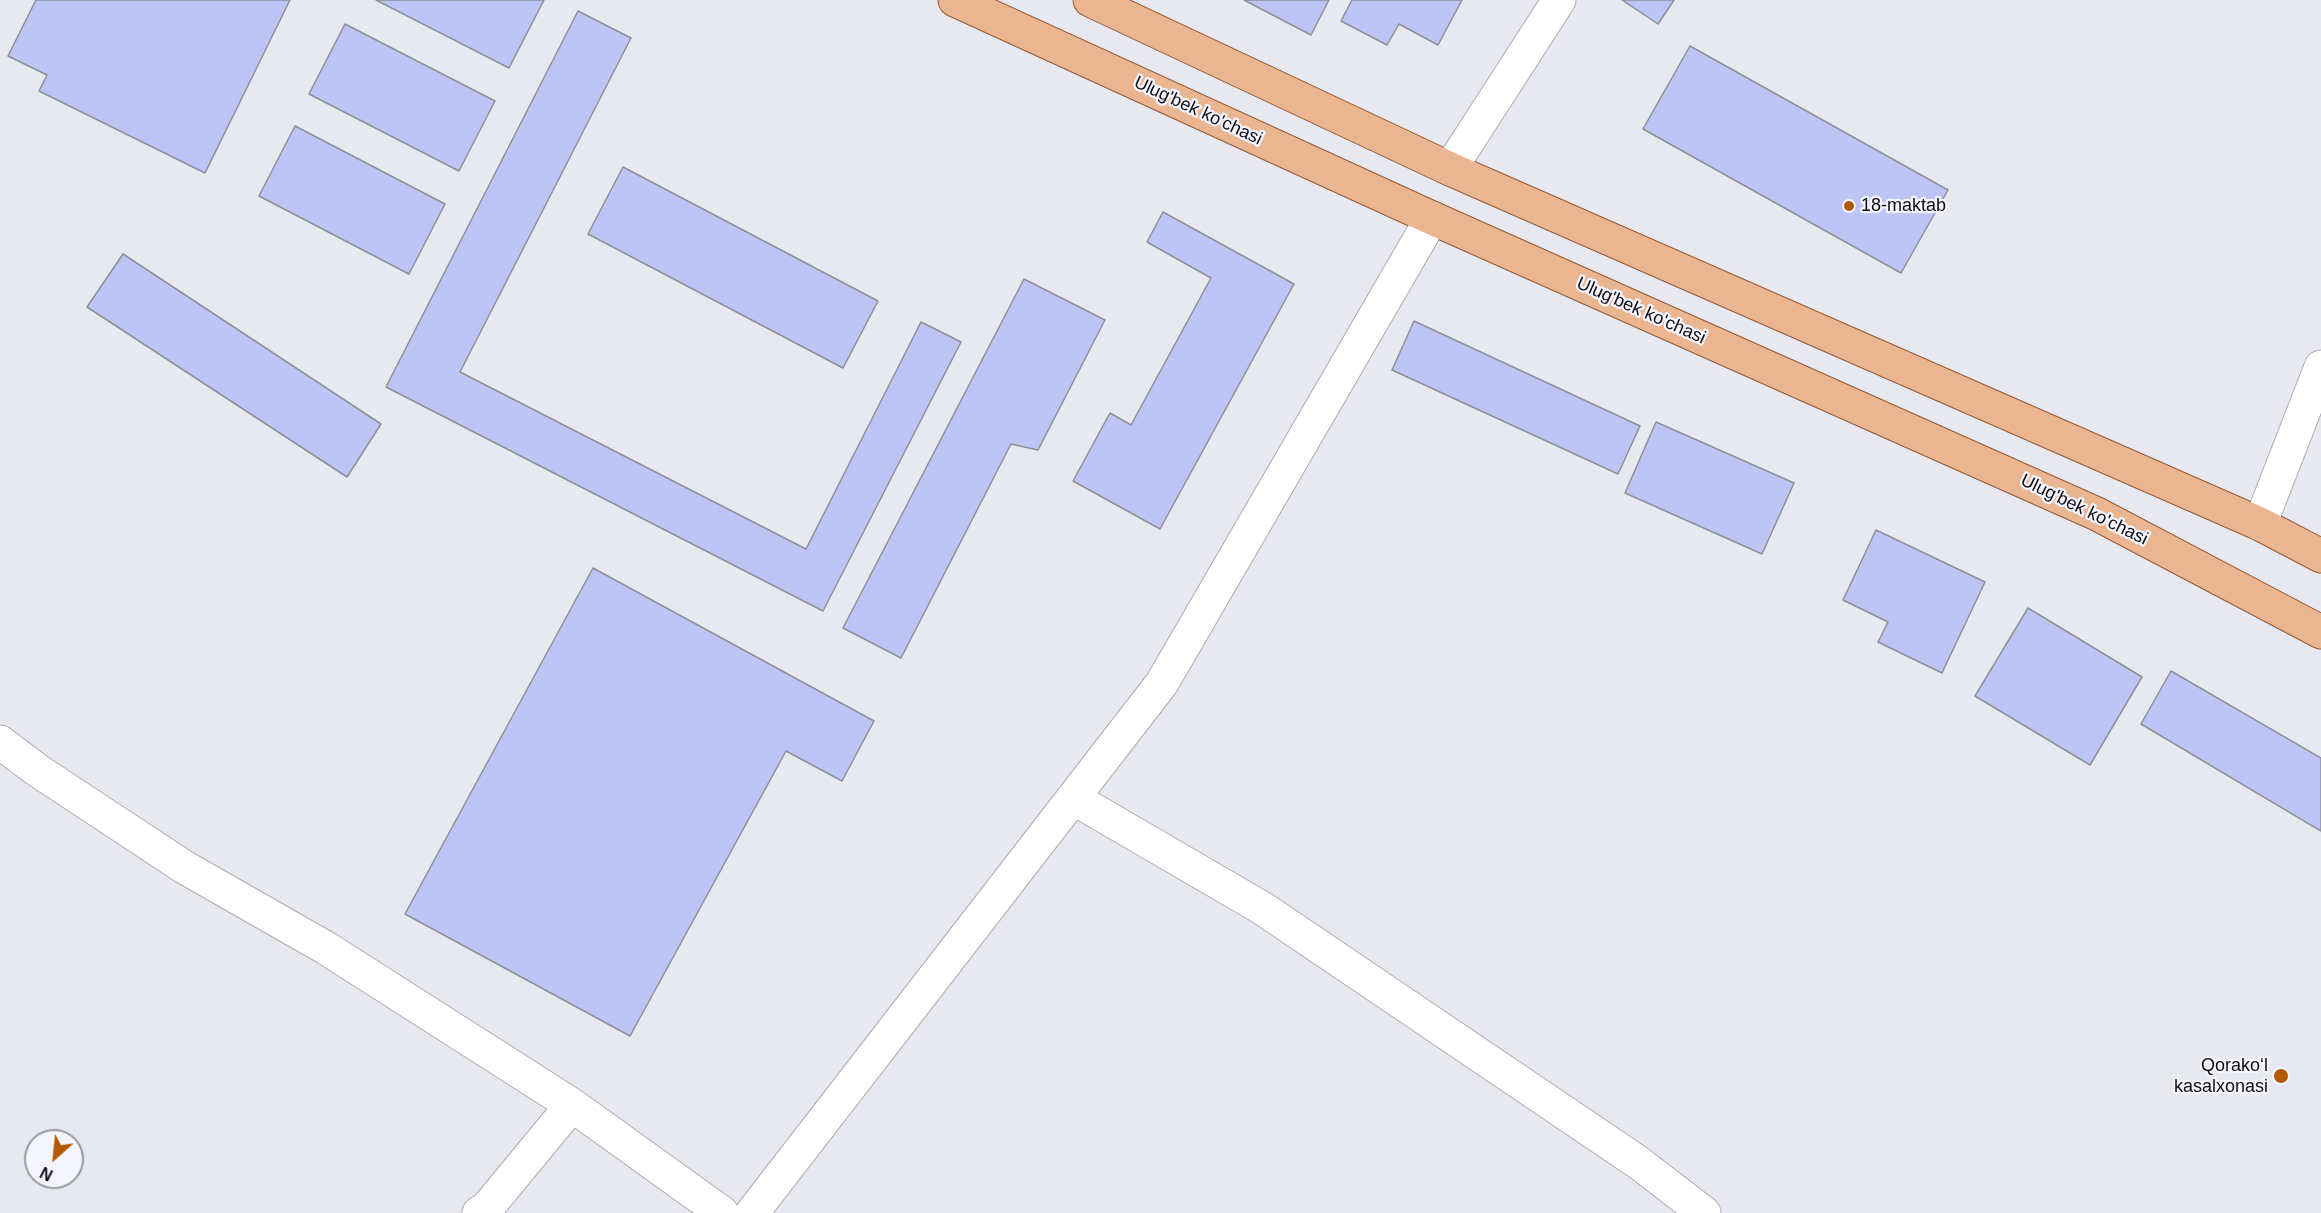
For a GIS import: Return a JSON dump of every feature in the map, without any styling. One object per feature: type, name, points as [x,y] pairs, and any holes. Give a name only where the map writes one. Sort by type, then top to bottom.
[{"type":"main road","name":"Ulug'bek ko'chasi","points":[[955,0],[1431,218],[2097,514],[2321,632]]},
{"type":"main road","points":[[1090,0],[1450,169],[2260,524],[2321,556]]},
{"type":"street","points":[[1450,169],[1559,0]]},
{"type":"street","points":[[752,1213],[1162,683],[1431,218]]},
{"type":"street","points":[[2260,524],[2321,367]]},
{"type":"street","points":[[0,742],[37,770],[184,867],[326,948],[572,1105],[722,1213]]},
{"type":"street","points":[[1073,798],[1262,908],[1639,1163],[1704,1213]]},
{"type":"street","points":[[479,1213],[487,1208],[572,1105]]},
{"type":"building","points":[[36,0],[290,0],[205,173],[39,91],[47,75],[8,56]]},
{"type":"building","points":[[376,0],[544,0],[509,68]]},
{"type":"building","points":[[1244,0],[1329,0],[1311,35]]},
{"type":"building","points":[[1352,0],[1462,0],[1438,45],[1399,24],[1387,45],[1341,21]]},
{"type":"building","points":[[1622,0],[1674,0],[1658,24]]},
{"type":"building","points":[[578,11],[631,38],[460,372],[806,549],[921,322],[961,342],[823,611],[386,387]]},
{"type":"building","points":[[345,24],[495,101],[459,171],[309,94]]},
{"type":"building","points":[[1690,46],[1948,190],[1901,273],[1643,129]]},
{"type":"building","points":[[295,126],[445,204],[409,274],[259,196]]},
{"type":"building","points":[[623,167],[878,301],[843,368],[588,234]]},
{"type":"building","points":[[1163,212],[1294,284],[1160,529],[1073,481],[1110,413],[1131,425],[1211,278],[1147,242]]},
{"type":"building","points":[[123,254],[381,424],[347,477],[87,307]]},
{"type":"building","points":[[1024,279],[1105,320],[1038,450],[1011,444],[901,658],[843,628]]},
{"type":"building","points":[[1414,321],[1640,426],[1618,474],[1392,370]]},
{"type":"building","points":[[1656,422],[1794,483],[1762,554],[1625,493]]},
{"type":"building","points":[[1876,530],[1985,582],[1942,673],[1878,642],[1888,622],[1843,600]]},
{"type":"building","points":[[593,568],[874,721],[842,781],[786,751],[630,1036],[405,914]]},
{"type":"building","points":[[2028,608],[2142,677],[2090,765],[1975,696]]},
{"type":"building","points":[[2171,671],[2321,758],[2321,831],[2141,724]]},
{"type":"place","name":"18-maktab","points":[[1849,206]]},
{"type":"place","name":"Qorako‘l kasalxonasi","points":[[2281,1076]]}]
